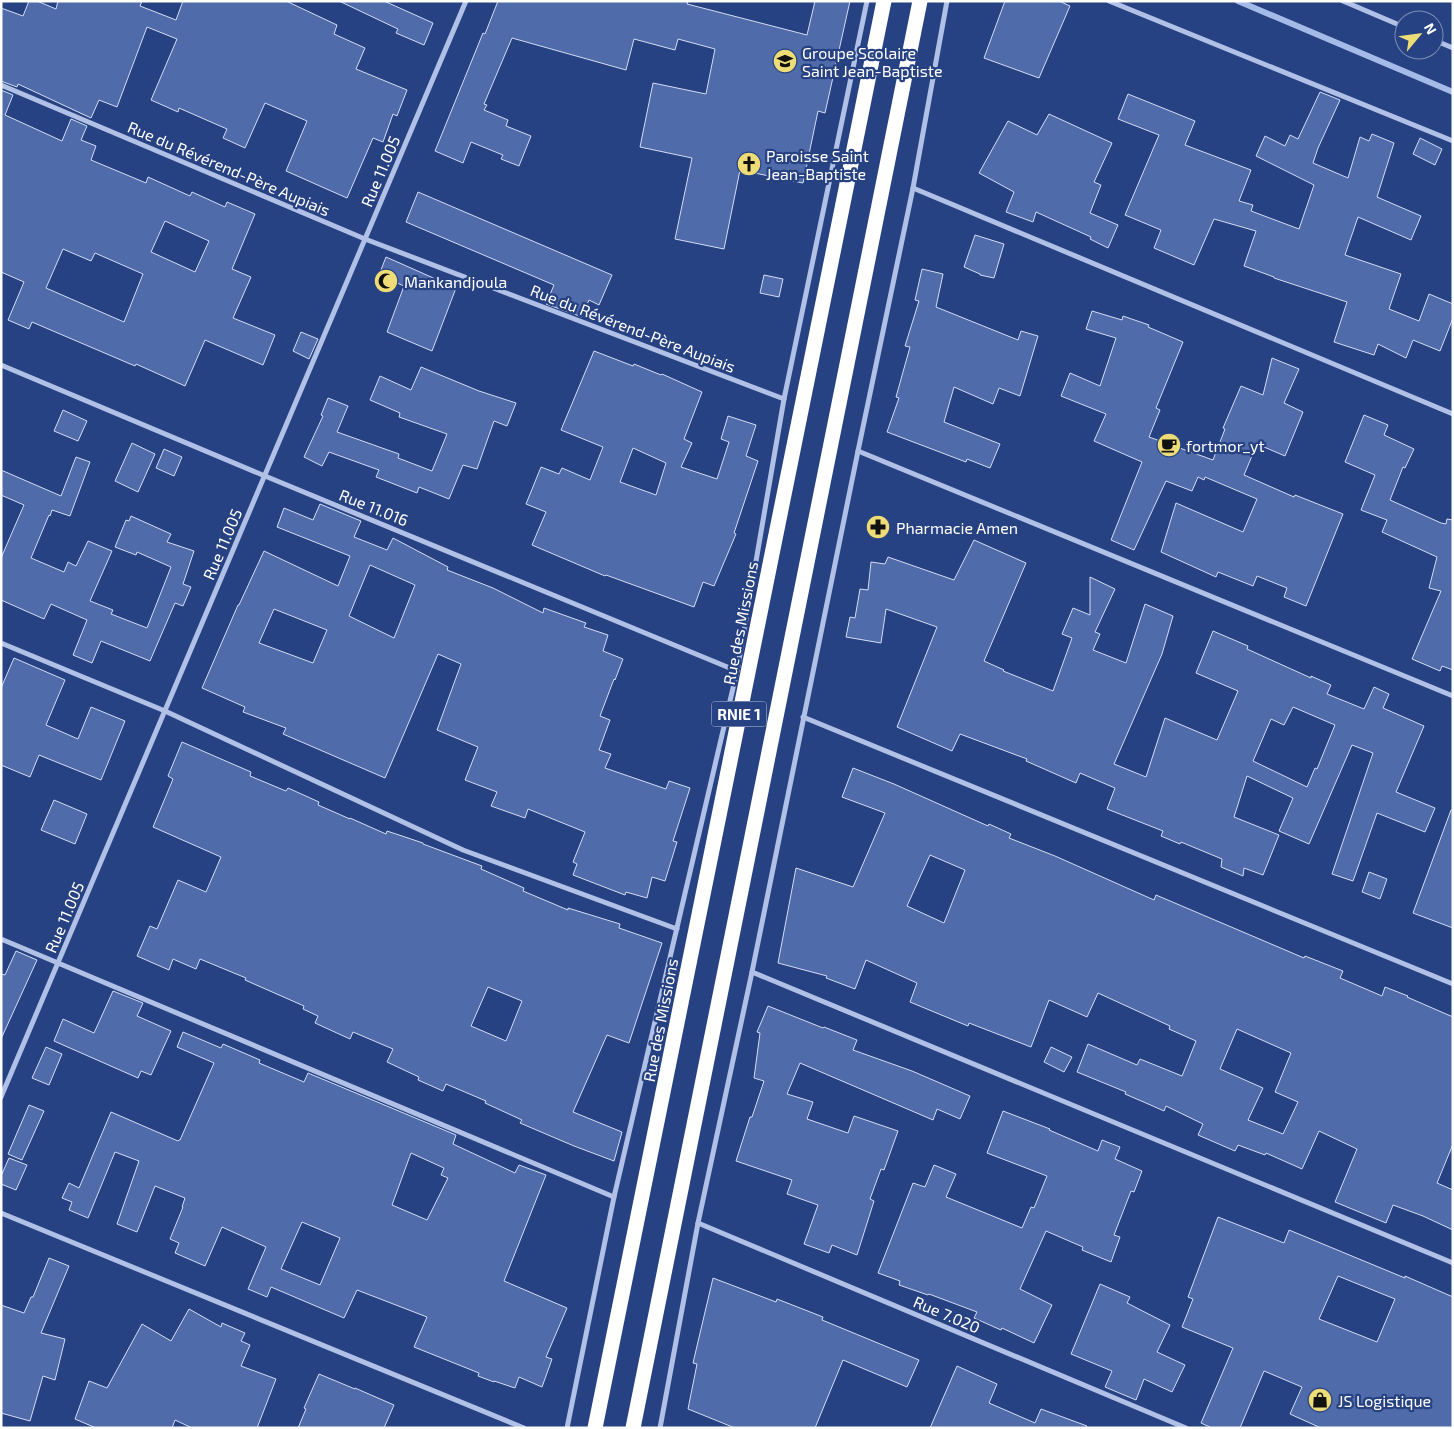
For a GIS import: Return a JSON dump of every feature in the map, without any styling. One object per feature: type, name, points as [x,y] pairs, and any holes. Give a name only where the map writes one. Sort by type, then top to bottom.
[{"type":"highway","name":"Rue des Missions","points":[[595,1428],[884,1]]},
{"type":"highway","name":"RNIE 1","points":[[634,1428],[920,1]]},
{"type":"street","name":"Rue 11.005","points":[[1,1097],[466,1]]},
{"type":"street","points":[[567,1428],[614,1197],[737,671],[784,399],[867,1]]},
{"type":"street","points":[[660,1428],[698,1223],[752,972],[913,188],[948,1]]},
{"type":"street","points":[[1109,1],[1453,141]]},
{"type":"street","points":[[1343,1],[1394,23]]},
{"type":"street","name":"Rue du Révérend-Père Aupiais","points":[[1,85],[365,239],[784,399]]},
{"type":"street","points":[[913,188],[1453,414]]},
{"type":"street","name":"Rue 11.016","points":[[1,365],[264,476],[737,671]]},
{"type":"street","points":[[858,451],[1453,696]]},
{"type":"street","points":[[1,643],[165,711],[463,850],[677,930]]},
{"type":"street","points":[[803,717],[1453,984]]},
{"type":"street","points":[[1,939],[614,1197]]},
{"type":"street","points":[[752,972],[1453,1263]]},
{"type":"street","points":[[1,1214],[524,1428]]},
{"type":"street","name":"Rue 7.020","points":[[698,1223],[1186,1428]]},
{"type":"building","points":[[29,1],[37,1],[56,9],[58,1],[142,1],[140,6],[176,20],[183,1],[286,1],[337,25],[334,34],[365,48],[356,69],[407,90],[397,116],[393,114],[383,142],[373,138],[347,198],[286,171],[307,121],[265,103],[245,148],[223,138],[227,129],[179,108],[178,112],[151,100],[177,39],[147,27],[117,107],[99,100],[91,118],[18,84],[17,87],[1,81],[1,8],[23,16]]},
{"type":"building","points":[[339,1],[384,1],[433,23],[424,45],[396,33],[398,29]]},
{"type":"building","points":[[498,1],[688,1],[687,4],[807,35],[815,1],[850,1],[825,113],[818,111],[803,183],[740,170],[724,249],[675,239],[692,158],[640,147],[653,83],[706,94],[715,49],[678,39],[675,50],[634,39],[626,70],[512,38],[484,104],[487,105],[484,110],[508,120],[506,126],[531,136],[519,166],[501,159],[503,155],[471,142],[463,163],[435,151]]},
{"type":"building","points":[[1005,1],[1059,1],[1070,6],[1039,78],[984,58]]},
{"type":"building","points":[[1,90],[13,95],[5,115],[62,141],[71,119],[87,126],[81,140],[96,146],[91,160],[146,183],[148,177],[190,196],[192,192],[225,207],[227,202],[255,214],[232,269],[251,277],[233,318],[275,335],[263,365],[205,340],[185,386],[32,322],[29,329],[8,320],[24,282],[1,272]],"holes":[[[165,221],[209,241],[195,272],[151,252]],[[63,249],[91,261],[95,253],[143,274],[124,322],[46,288]]]},
{"type":"building","points":[[1320,92],[1340,100],[1313,163],[1348,178],[1360,137],[1369,141],[1372,134],[1394,143],[1377,197],[1421,216],[1411,240],[1358,217],[1345,255],[1401,274],[1389,309],[1419,321],[1429,294],[1453,304],[1453,318],[1440,351],[1413,340],[1406,358],[1378,344],[1374,355],[1334,342],[1347,302],[1244,266],[1256,231],[1214,219],[1194,265],[1154,248],[1161,230],[1125,215],[1159,135],[1118,119],[1128,94],[1195,121],[1185,145],[1251,170],[1239,201],[1253,205],[1251,211],[1299,229],[1314,185],[1256,156],[1265,136],[1285,146],[1290,135],[1298,139]]},
{"type":"building","points":[[1049,114],[1112,143],[1094,182],[1101,185],[1090,213],[1118,225],[1108,248],[1090,239],[1091,237],[1036,212],[1033,222],[1006,212],[1014,192],[979,173],[1008,121],[1037,135]]},
{"type":"building","points":[[1420,138],[1442,149],[1435,165],[1413,154]]},
{"type":"building","points":[[418,192],[612,275],[599,305],[589,300],[582,317],[546,304],[554,285],[406,222]]},
{"type":"building","points":[[975,235],[1004,244],[994,278],[980,275],[964,267]]},
{"type":"building","points":[[386,257],[456,288],[432,351],[387,332],[404,286],[379,275]]},
{"type":"building","points":[[922,269],[943,274],[936,307],[1018,340],[1021,331],[1038,336],[1020,396],[999,388],[993,404],[954,387],[944,422],[1000,444],[990,468],[967,459],[966,462],[887,432],[899,398],[896,397],[910,347],[905,346],[919,301],[915,300]]},
{"type":"building","points":[[764,275],[783,279],[779,297],[760,293]]},
{"type":"building","points":[[1092,311],[1122,320],[1123,316],[1149,325],[1148,327],[1183,342],[1156,408],[1160,410],[1149,437],[1213,460],[1225,429],[1223,428],[1241,386],[1263,395],[1272,358],[1299,369],[1284,403],[1303,412],[1285,456],[1257,444],[1244,475],[1294,497],[1295,495],[1343,514],[1306,606],[1284,597],[1287,588],[1257,576],[1253,586],[1218,572],[1216,577],[1161,552],[1176,503],[1243,532],[1257,499],[1205,477],[1204,480],[1198,477],[1192,491],[1166,481],[1134,550],[1111,540],[1142,462],[1094,441],[1106,414],[1061,396],[1070,373],[1100,386],[1116,338],[1086,329]]},
{"type":"building","points":[[301,332],[318,339],[309,359],[293,351]]},
{"type":"building","points":[[594,351],[633,366],[634,364],[662,374],[702,392],[684,439],[692,443],[681,467],[717,479],[729,442],[721,439],[728,416],[756,425],[746,456],[758,461],[734,533],[736,534],[714,586],[703,582],[694,607],[605,576],[532,545],[546,512],[526,504],[541,467],[559,474],[562,468],[590,480],[603,447],[561,430]],"holes":[[[633,448],[666,463],[656,495],[620,482]]]},
{"type":"building","points":[[421,367],[479,391],[516,403],[507,426],[494,421],[477,469],[463,465],[449,499],[419,487],[417,493],[376,477],[379,470],[329,452],[322,466],[304,457],[323,416],[321,415],[328,398],[348,406],[337,432],[399,454],[398,458],[432,471],[447,434],[399,417],[400,413],[370,400],[380,376],[411,390]]},
{"type":"building","points":[[63,410],[87,421],[78,441],[54,431]]},
{"type":"building","points":[[1364,415],[1388,425],[1384,435],[1414,449],[1405,468],[1403,467],[1390,500],[1441,523],[1446,524],[1447,519],[1453,520],[1453,670],[1442,666],[1440,671],[1412,659],[1441,591],[1429,588],[1437,557],[1382,532],[1387,520],[1361,510],[1375,475],[1345,462]]},
{"type":"building","points":[[132,443],[155,454],[138,492],[115,481]]},
{"type":"building","points":[[164,449],[182,457],[174,476],[156,468]]},
{"type":"building","points":[[76,457],[90,462],[70,516],[52,510],[31,558],[64,572],[68,562],[76,566],[88,541],[112,551],[90,601],[113,610],[111,614],[147,628],[171,567],[137,552],[136,555],[115,547],[126,520],[129,521],[131,516],[171,534],[167,542],[194,551],[183,584],[191,587],[183,606],[175,603],[150,661],[101,641],[92,663],[73,655],[87,620],[51,604],[44,619],[1,600],[1,558],[24,505],[1,495],[1,470],[61,496]]},
{"type":"building","points":[[320,504],[361,521],[354,537],[387,550],[393,538],[448,567],[447,570],[493,588],[543,613],[544,608],[586,623],[584,627],[608,635],[603,651],[623,659],[600,716],[610,720],[599,750],[611,754],[605,768],[666,789],[669,781],[690,788],[673,841],[677,842],[665,881],[652,877],[647,898],[626,892],[625,895],[573,875],[577,864],[573,862],[585,832],[528,809],[525,818],[491,806],[497,792],[465,780],[478,747],[437,730],[461,664],[438,654],[385,778],[283,734],[286,728],[243,712],[245,707],[202,688],[264,551],[338,586],[350,556],[277,527],[284,508],[313,520]],"holes":[[[370,565],[415,585],[394,638],[349,616]],[[274,609],[327,630],[313,663],[259,643]]]},
{"type":"building","points":[[974,540],[1026,563],[984,661],[1003,671],[1053,691],[1072,638],[1062,634],[1073,608],[1090,615],[1090,577],[1115,589],[1095,632],[1100,634],[1093,650],[1126,663],[1145,604],[1173,616],[1162,654],[1114,764],[1146,777],[1165,718],[1217,740],[1238,691],[1196,673],[1213,631],[1248,646],[1247,649],[1331,685],[1327,694],[1364,709],[1374,687],[1389,694],[1383,708],[1424,726],[1396,792],[1435,808],[1425,832],[1377,813],[1353,881],[1332,874],[1373,753],[1352,745],[1309,844],[1279,831],[1293,798],[1247,776],[1234,817],[1279,835],[1263,875],[1244,868],[1243,876],[1221,867],[1222,859],[1161,836],[1163,831],[1107,809],[1115,788],[1080,773],[1076,783],[1026,761],[1027,759],[960,734],[952,751],[897,727],[937,627],[886,609],[881,643],[846,637],[850,617],[855,618],[860,589],[868,590],[871,562],[885,564],[888,557],[954,580]],"holes":[[[1293,707],[1335,725],[1317,769],[1315,768],[1307,787],[1253,761],[1271,719],[1284,725]]]},
{"type":"building","points":[[14,658],[65,680],[46,725],[78,739],[91,707],[125,721],[101,780],[39,755],[30,777],[1,765],[1,688]]},
{"type":"building","points":[[182,742],[251,772],[250,776],[286,791],[288,788],[319,802],[318,805],[350,819],[386,834],[387,831],[423,843],[482,866],[481,869],[524,888],[523,891],[568,910],[568,908],[620,924],[619,928],[662,943],[629,1043],[607,1035],[573,1112],[622,1132],[614,1161],[520,1123],[522,1120],[485,1103],[486,1101],[446,1084],[443,1091],[418,1080],[419,1077],[387,1062],[393,1049],[353,1032],[350,1039],[315,1023],[318,1016],[303,1009],[304,1006],[245,980],[246,978],[200,959],[196,969],[173,959],[169,970],[137,956],[150,926],[157,929],[178,880],[206,892],[221,857],[153,827],[173,779],[168,776]],"holes":[[[488,987],[522,1001],[506,1041],[471,1026]]]},
{"type":"building","points":[[853,768],[988,826],[989,824],[1011,834],[1009,838],[1055,856],[1154,900],[1156,895],[1304,958],[1305,956],[1343,971],[1340,978],[1382,996],[1385,987],[1453,1017],[1453,1144],[1437,1183],[1453,1190],[1453,1230],[1393,1205],[1386,1223],[1335,1202],[1357,1149],[1319,1131],[1302,1169],[1266,1153],[1265,1155],[1238,1145],[1235,1151],[1198,1135],[1203,1124],[1166,1106],[1164,1111],[1125,1094],[1126,1092],[1077,1072],[1088,1044],[1137,1065],[1140,1059],[1182,1076],[1196,1041],[1169,1029],[1170,1026],[1098,993],[1087,1017],[1049,1000],[1031,1047],[969,1023],[968,1026],[910,1002],[917,983],[866,960],[855,989],[826,978],[827,976],[778,963],[796,868],[853,887],[885,813],[842,797]],"holes":[[[930,855],[965,870],[944,923],[907,906]],[[1237,1029],[1291,1053],[1275,1092],[1298,1102],[1283,1134],[1248,1120],[1263,1088],[1220,1069]]]},
{"type":"building","points":[[54,800],[87,814],[75,844],[41,830]]},
{"type":"building","points":[[1451,810],[1453,810],[1453,928],[1413,913]]},
{"type":"building","points":[[1369,872],[1387,879],[1380,899],[1362,892]]},
{"type":"building","points":[[16,951],[37,960],[1,1039],[1,974],[5,975]]},
{"type":"building","points":[[113,991],[143,1003],[137,1016],[171,1031],[151,1075],[141,1071],[138,1078],[54,1041],[63,1019],[94,1033]]},
{"type":"building","points":[[768,1006],[857,1040],[853,1050],[912,1071],[970,1096],[960,1119],[937,1109],[933,1120],[800,1063],[787,1094],[813,1102],[807,1119],[848,1133],[854,1116],[898,1131],[884,1170],[881,1169],[870,1199],[874,1201],[857,1255],[832,1245],[829,1253],[804,1244],[818,1205],[787,1194],[792,1180],[736,1161],[764,1081],[754,1078],[760,1033],[757,1032]]},
{"type":"building","points":[[183,1032],[221,1048],[223,1044],[260,1060],[259,1063],[304,1082],[308,1073],[456,1135],[453,1144],[515,1173],[519,1165],[546,1175],[504,1281],[567,1308],[546,1357],[552,1359],[542,1387],[519,1377],[515,1388],[494,1382],[478,1376],[479,1373],[414,1347],[427,1317],[357,1290],[344,1318],[271,1287],[267,1297],[248,1289],[266,1247],[222,1227],[205,1266],[175,1253],[179,1243],[170,1239],[185,1198],[155,1186],[137,1232],[117,1224],[139,1161],[115,1152],[88,1218],[69,1210],[72,1202],[62,1198],[69,1183],[79,1188],[111,1112],[178,1141],[180,1140],[214,1063],[177,1047]],"holes":[[[411,1153],[444,1168],[441,1175],[448,1178],[427,1220],[392,1205]],[[302,1222],[340,1238],[320,1285],[281,1269]]]},
{"type":"building","points":[[46,1047],[62,1054],[49,1085],[32,1078]]},
{"type":"building","points":[[1051,1047],[1072,1057],[1064,1072],[1044,1062]]},
{"type":"building","points":[[29,1105],[44,1111],[22,1160],[8,1154]]},
{"type":"building","points":[[1003,1111],[1050,1129],[1098,1151],[1102,1140],[1120,1147],[1115,1159],[1142,1171],[1134,1192],[1131,1191],[1114,1235],[1120,1237],[1111,1262],[1082,1250],[1083,1247],[1046,1231],[1020,1289],[1052,1305],[1034,1343],[1002,1328],[1001,1330],[974,1318],[977,1312],[899,1285],[900,1281],[878,1273],[913,1183],[925,1187],[934,1165],[956,1174],[946,1197],[1022,1228],[1031,1207],[1034,1208],[1047,1176],[987,1153]]},
{"type":"building","points":[[9,1158],[27,1165],[16,1190],[1,1184],[1,1176]]},
{"type":"building","points":[[1218,1217],[1284,1243],[1289,1230],[1453,1297],[1453,1428],[1321,1428],[1290,1414],[1302,1387],[1264,1371],[1240,1428],[1212,1428],[1201,1423],[1233,1348],[1182,1327],[1193,1299],[1188,1297]],"holes":[[[1338,1276],[1395,1299],[1377,1342],[1319,1319]]]},
{"type":"building","points":[[49,1258],[69,1266],[41,1333],[65,1339],[55,1380],[43,1376],[30,1421],[1,1413],[1,1305],[24,1313],[31,1297],[33,1297]]},
{"type":"building","points":[[713,1278],[776,1302],[777,1299],[823,1317],[822,1320],[919,1360],[907,1387],[843,1360],[815,1428],[735,1428],[688,1409],[697,1364],[693,1363]]},
{"type":"building","points":[[1100,1284],[1130,1297],[1127,1303],[1170,1325],[1157,1352],[1185,1365],[1172,1392],[1144,1379],[1136,1400],[1105,1387],[1112,1371],[1071,1354]]},
{"type":"building","points":[[189,1309],[221,1327],[222,1323],[245,1333],[241,1341],[250,1345],[241,1366],[276,1379],[257,1428],[192,1428],[175,1420],[172,1428],[96,1428],[75,1419],[89,1381],[107,1388],[142,1324],[171,1341]]},
{"type":"building","points":[[957,1366],[997,1384],[989,1403],[1035,1423],[1041,1409],[1087,1426],[1086,1428],[930,1428]]},
{"type":"building","points":[[319,1374],[394,1405],[384,1428],[298,1428],[306,1409],[304,1408]]},
{"type":"waterway","points":[[1238,1],[1453,92]]},
{"type":"place","name":"Groupe Scolaire Saint Jean-Baptiste","points":[[785,61]]},
{"type":"place","name":"Paroisse Saint Jean-Baptiste","points":[[749,164]]},
{"type":"place","name":"Mankandjoula","points":[[386,281]]},
{"type":"place","name":"fortmor_yt","points":[[1169,445]]},
{"type":"place","name":"Pharmacie Amen","points":[[878,527]]},
{"type":"place","name":"JS Logistique","points":[[1320,1400]]}]
